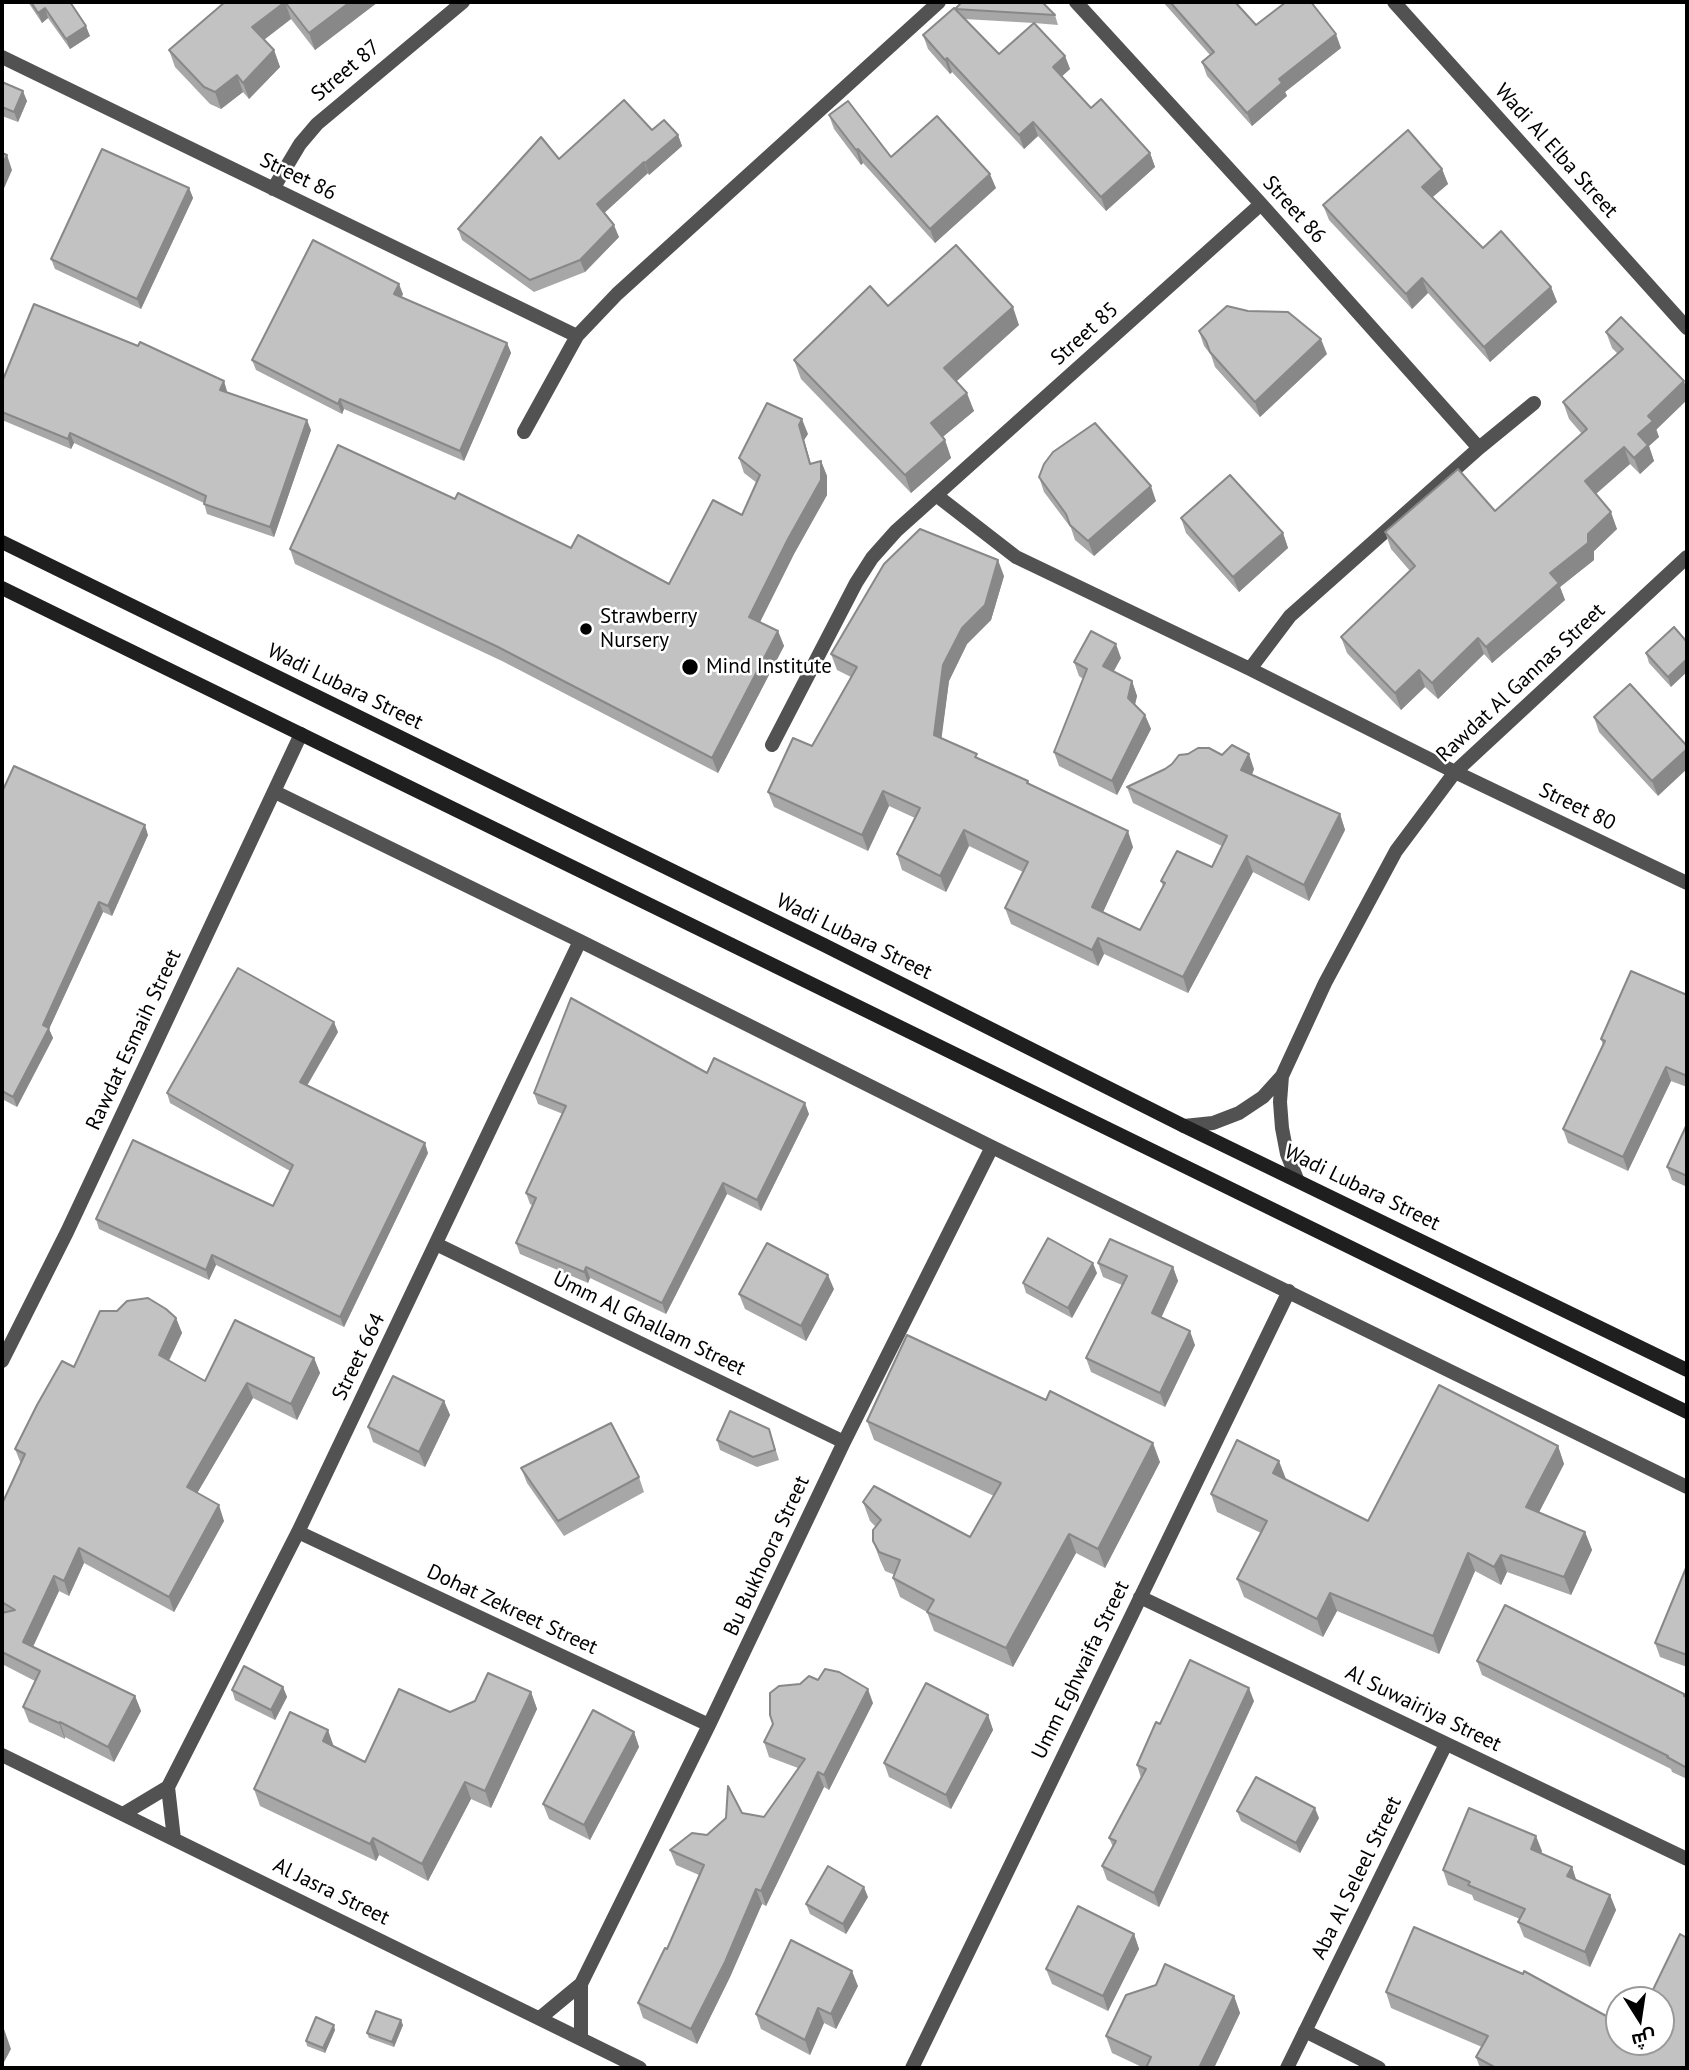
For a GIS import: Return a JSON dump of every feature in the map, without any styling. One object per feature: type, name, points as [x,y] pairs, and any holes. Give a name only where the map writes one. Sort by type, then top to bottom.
[{"type":"street","name":"Street 87","points":[[273,188],[300,144],[317,124],[463,2]]},
{"type":"street","points":[[524,432],[577,336],[627,285],[939,2]]},
{"type":"street","name":"Street 86","points":[[1076,2],[1479,448]]},
{"type":"street","name":"Wadi Al Elba Street","points":[[1394,2],[1687,328]]},
{"type":"street","name":"Street 86","points":[[2,57],[577,336]]},
{"type":"street","name":"Street 85","points":[[772,745],[856,583],[872,558],[896,531],[1261,204]]},
{"type":"street","points":[[1250,669],[1290,616],[1479,448],[1534,403]]},
{"type":"street","points":[[936,495],[1016,557],[1250,669],[1455,772]]},
{"type":"street","name":"Wadi Lubara Street","points":[[2,542],[824,945],[1184,1126],[1687,1370]]},
{"type":"street","name":"Rawdat Al Gannas Street","points":[[1184,1126],[1213,1122],[1239,1112],[1263,1097],[1282,1076],[1325,983],[1389,863],[1455,772],[1687,557]]},
{"type":"street","points":[[2,588],[1687,1412]]},
{"type":"street","name":"Rawdat Esmaih Street","points":[[2,1361],[66,1232],[301,734]]},
{"type":"street","name":"Street 80","points":[[1455,772],[1685,879]]},
{"type":"street","points":[[275,792],[1687,1487]]},
{"type":"street","name":"Street 664","points":[[168,1787],[298,1532],[580,941]]},
{"type":"street","name":"Rawdat Al Gannas Street","points":[[1282,1076],[1282,1128],[1287,1154],[1297,1179]]},
{"type":"street","name":"Bu Bukhoora Street","points":[[540,2018],[581,1984],[844,1442],[992,1147]]},
{"type":"street","name":"Umm Al Ghallam Street","points":[[436,1244],[844,1442]]},
{"type":"street","name":"Umm Eghwaifa Street","points":[[912,2068],[1289,1291]]},
{"type":"street","name":"Dohat Zekreet Street","points":[[298,1532],[709,1725]]},
{"type":"street","name":"Al Suwairiya Street","points":[[1140,1597],[1687,1859]]},
{"type":"street","name":"Aba Al Seleel Street","points":[[1287,2068],[1446,1744]]},
{"type":"street","name":"Al Jasra Street","points":[[2,1755],[640,2068]]},
{"type":"street","points":[[122,1814],[168,1787],[174,1839]]},
{"type":"street","name":"Bu Bukhoora Street","points":[[581,1984],[581,2039]]},
{"type":"street","points":[[1305,2031],[1379,2068]]},
{"type":"building","points":[[31,2],[70,2],[86,26],[66,39],[45,8],[38,13]]},
{"type":"building","points":[[225,2],[285,2],[252,27],[274,50],[243,83],[237,75],[215,92],[204,87],[169,50]]},
{"type":"building","points":[[285,2],[350,2],[309,33]]},
{"type":"building","points":[[962,2],[1042,2],[1055,15],[955,9]]},
{"type":"building","points":[[1170,2],[1235,2],[1256,25],[1286,2],[1311,2],[1336,34],[1279,79],[1282,83],[1247,113],[1202,62],[1214,52]]},
{"type":"building","points":[[954,8],[999,54],[1034,23],[1065,56],[1053,67],[1091,108],[1101,99],[1150,153],[1101,197],[1033,122],[1019,135],[923,35]]},
{"type":"building","points":[[2,82],[23,91],[14,112],[2,107]]},
{"type":"building","points":[[624,100],[652,130],[664,120],[678,135],[597,204],[614,225],[580,260],[530,280],[458,229],[541,137],[559,159]]},
{"type":"building","points":[[848,101],[891,157],[937,116],[990,174],[930,229],[858,149],[856,150],[829,115]]},
{"type":"building","points":[[1408,130],[1442,169],[1422,187],[1483,248],[1501,231],[1551,287],[1484,347],[1422,278],[1406,294],[1323,205]]},
{"type":"building","points":[[102,149],[189,188],[137,299],[51,259]]},
{"type":"building","points":[[2,153],[7,155],[2,166]]},
{"type":"building","points":[[313,240],[399,284],[394,294],[507,343],[460,451],[340,399],[338,404],[252,360]]},
{"type":"building","points":[[956,245],[1013,307],[944,368],[967,393],[931,423],[945,440],[905,475],[794,360],[870,286],[888,306]]},
{"type":"building","points":[[34,304],[138,346],[140,342],[224,381],[220,390],[307,420],[270,527],[204,504],[206,496],[70,433],[68,439],[2,412],[2,382]]},
{"type":"building","points":[[1227,306],[1248,311],[1288,312],[1321,339],[1255,402],[1210,352],[1199,331]]},
{"type":"building","points":[[1621,317],[1684,381],[1648,416],[1653,421],[1638,434],[1648,445],[1634,458],[1624,447],[1585,481],[1611,512],[1588,534],[1588,543],[1550,573],[1559,583],[1486,647],[1478,638],[1432,683],[1419,670],[1395,693],[1341,637],[1415,566],[1385,532],[1458,469],[1495,511],[1587,429],[1563,402],[1623,349],[1606,332]]},
{"type":"building","points":[[767,403],[802,419],[799,425],[810,464],[821,461],[821,480],[749,617],[778,631],[712,758],[496,646],[290,549],[338,445],[455,499],[458,493],[571,548],[578,535],[669,584],[713,500],[742,515],[760,475],[739,458]]},
{"type":"building","points":[[1095,423],[1151,486],[1088,541],[1070,525],[1066,514],[1039,477],[1053,452]]},
{"type":"building","points":[[1230,475],[1283,533],[1233,577],[1181,518]]},
{"type":"building","points":[[920,529],[998,560],[985,605],[962,628],[943,665],[934,735],[1128,831],[1092,907],[1140,930],[1165,883],[1161,881],[1177,851],[1212,867],[1227,836],[1127,787],[1165,769],[1179,755],[1188,754],[1198,748],[1209,748],[1222,755],[1232,745],[1249,754],[1241,770],[1340,814],[1304,885],[1247,856],[1183,977],[1098,938],[1092,950],[1005,908],[1028,862],[964,830],[940,876],[897,854],[920,808],[883,791],[862,835],[768,792],[793,738],[812,746],[857,667],[831,654],[884,564]]},
{"type":"building","points":[[1674,627],[1687,642],[1687,659],[1668,677],[1646,653]]},
{"type":"building","points":[[1091,631],[1116,644],[1103,666],[1132,681],[1128,698],[1145,715],[1112,781],[1054,752],[1087,669],[1074,662]]},
{"type":"building","points":[[1630,684],[1687,746],[1687,749],[1652,781],[1594,717]]},
{"type":"building","points":[[14,766],[145,825],[108,906],[99,902],[43,1025],[49,1028],[13,1097],[2,1091],[2,792]]},
{"type":"building","points":[[238,968],[334,1022],[300,1082],[425,1143],[340,1317],[212,1255],[206,1270],[96,1219],[133,1140],[273,1206],[293,1165],[167,1093]]},
{"type":"building","points":[[1631,971],[1687,995],[1687,1076],[1666,1067],[1623,1157],[1563,1129],[1605,1041],[1601,1039]]},
{"type":"building","points":[[571,998],[707,1073],[714,1058],[805,1103],[757,1200],[723,1183],[662,1303],[586,1267],[584,1272],[516,1243],[536,1198],[526,1193],[566,1106],[534,1093]]},
{"type":"building","points":[[1687,1124],[1687,1176],[1667,1167]]},
{"type":"building","points":[[1048,1238],[1093,1263],[1068,1308],[1023,1283]]},
{"type":"building","points":[[1110,1239],[1173,1267],[1152,1313],[1190,1331],[1160,1393],[1086,1358],[1127,1276],[1098,1263]]},
{"type":"building","points":[[767,1243],[828,1275],[801,1326],[739,1294]]},
{"type":"building","points":[[148,1298],[176,1318],[159,1355],[205,1381],[235,1320],[314,1358],[291,1404],[247,1383],[187,1487],[219,1505],[169,1597],[79,1548],[64,1581],[54,1576],[23,1642],[135,1696],[108,1747],[60,1722],[23,1707],[40,1671],[2,1652],[2,1613],[15,1610],[2,1602],[2,1504],[25,1454],[15,1449],[62,1361],[74,1367],[100,1311],[117,1311],[127,1301]]},
{"type":"building","points":[[907,1335],[1046,1400],[1050,1391],[1153,1443],[1098,1549],[1069,1534],[1006,1648],[927,1612],[934,1600],[893,1578],[900,1560],[879,1552],[873,1541],[873,1530],[881,1520],[863,1502],[874,1486],[970,1537],[1001,1483],[867,1421]]},
{"type":"building","points":[[393,1376],[444,1401],[419,1452],[368,1427]]},
{"type":"building","points":[[1439,1385],[1558,1446],[1526,1507],[1585,1532],[1564,1577],[1501,1555],[1494,1567],[1468,1553],[1433,1636],[1330,1593],[1317,1619],[1237,1579],[1267,1521],[1211,1494],[1237,1440],[1279,1461],[1273,1473],[1368,1521]]},
{"type":"building","points":[[730,1411],[769,1429],[775,1450],[753,1457],[717,1440]]},
{"type":"building","points":[[611,1423],[639,1477],[558,1521],[521,1468]]},
{"type":"building","points":[[1687,1569],[1687,1655],[1655,1643]]},
{"type":"building","points":[[1505,1605],[1684,1694],[1687,1698],[1687,1768],[1477,1661]]},
{"type":"building","points":[[1190,1660],[1249,1688],[1154,1893],[1102,1866],[1116,1841],[1109,1838],[1146,1769],[1137,1765],[1156,1722],[1160,1724]]},
{"type":"building","points":[[244,1666],[283,1687],[271,1710],[232,1690]]},
{"type":"building","points":[[825,1669],[839,1672],[868,1689],[824,1775],[818,1772],[761,1891],[756,1889],[725,1962],[691,2029],[638,2003],[665,1948],[667,1949],[704,1865],[670,1850],[692,1833],[707,1835],[726,1818],[728,1786],[742,1813],[764,1817],[805,1759],[764,1742],[773,1724],[770,1715],[770,1693],[779,1686],[800,1684],[809,1676],[818,1680]]},
{"type":"building","points":[[488,1673],[531,1692],[485,1791],[465,1782],[422,1864],[373,1838],[370,1844],[254,1789],[290,1712],[328,1730],[323,1741],[365,1762],[399,1689],[450,1712],[475,1701]]},
{"type":"building","points":[[926,1683],[988,1715],[946,1795],[884,1763]]},
{"type":"building","points":[[593,1710],[634,1732],[584,1825],[543,1804]]},
{"type":"building","points":[[1256,1777],[1315,1808],[1296,1843],[1237,1811]]},
{"type":"building","points":[[1469,1808],[1536,1836],[1531,1849],[1572,1867],[1567,1876],[1610,1895],[1585,1952],[1518,1922],[1525,1909],[1468,1885],[1470,1882],[1443,1870]]},
{"type":"building","points":[[828,1866],[864,1887],[843,1924],[806,1904]]},
{"type":"building","points":[[1078,1906],[1134,1934],[1103,1996],[1046,1969]]},
{"type":"building","points":[[1414,1927],[1523,1974],[1524,1971],[1605,2015],[1605,2056],[1675,2056],[1675,1986],[1655,1986],[1680,1934],[1687,1938],[1687,2068],[1496,2068],[1476,2057],[1488,2036],[1386,1992]]},
{"type":"building","points":[[791,1940],[852,1971],[831,2014],[818,2008],[805,2040],[756,2014]]},
{"type":"building","points":[[1165,1964],[1234,1996],[1199,2068],[1146,2068],[1151,2057],[1106,2036],[1126,1995],[1156,1985]]},
{"type":"building","points":[[376,2011],[401,2020],[392,2042],[367,2033]]},
{"type":"building","points":[[316,2017],[334,2025],[323,2048],[306,2041]]},
{"type":"place","name":"Strawberry Nursery","points":[[586,629]]},
{"type":"place","name":"Mind Institute","points":[[690,667]]}]
